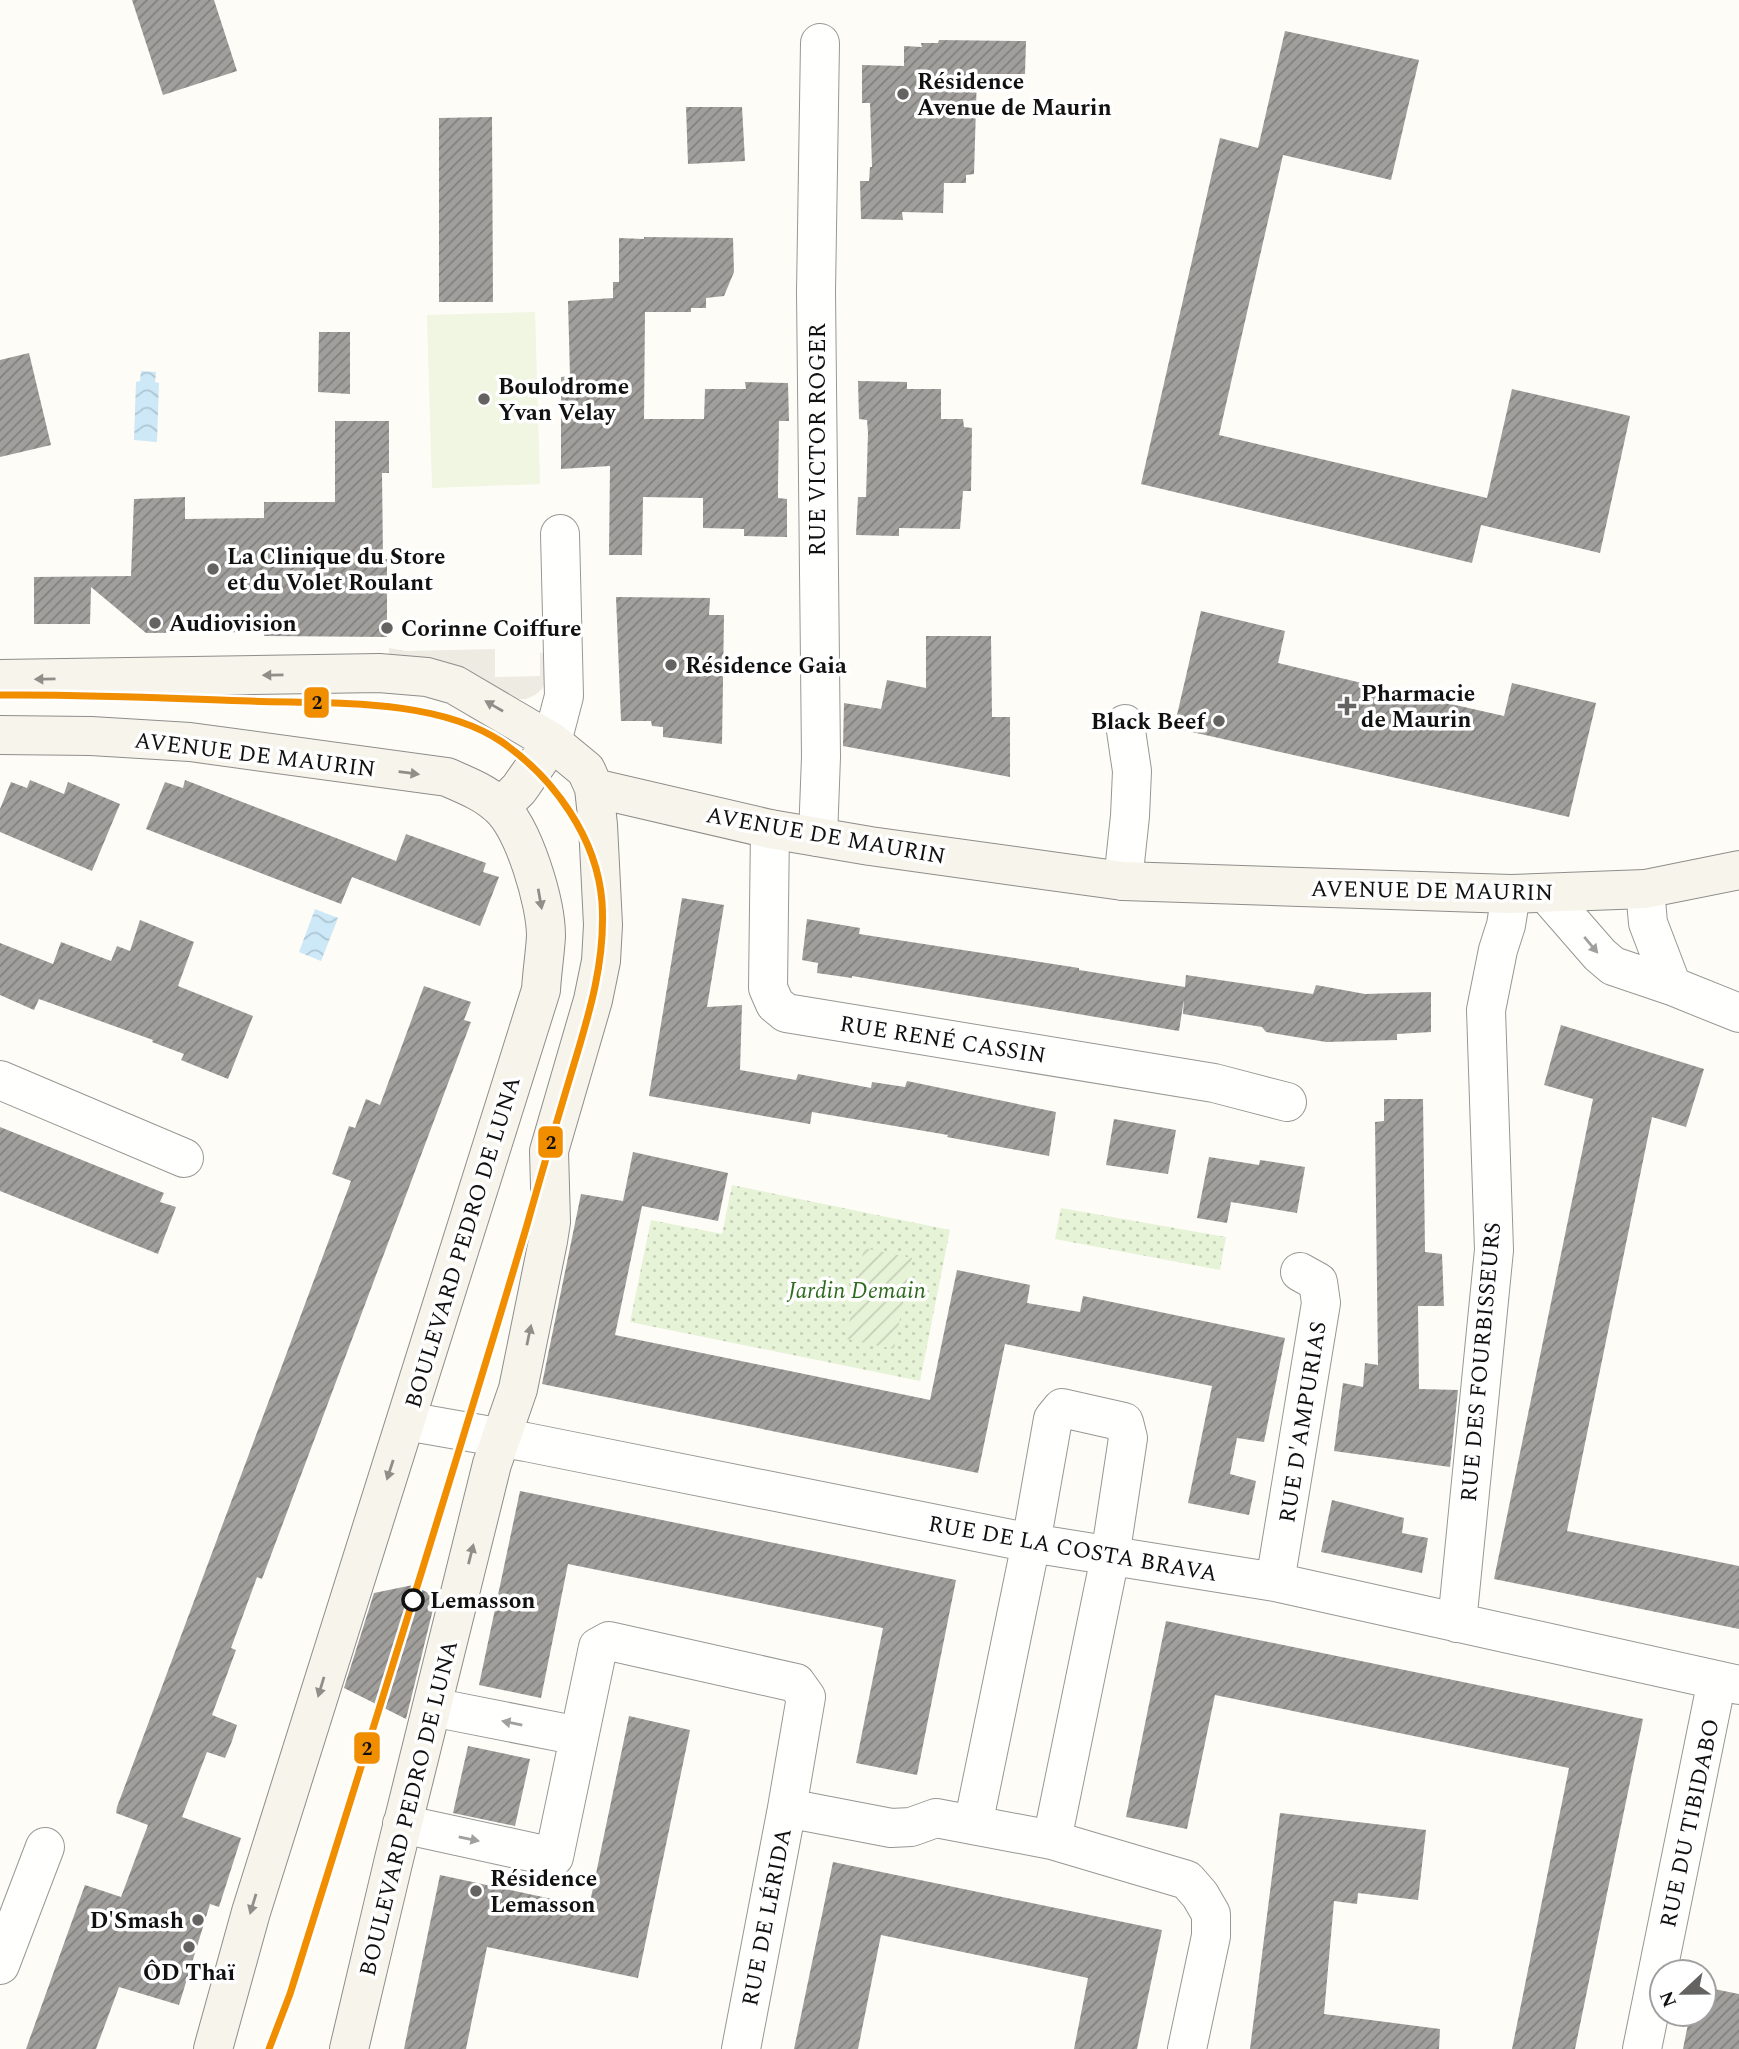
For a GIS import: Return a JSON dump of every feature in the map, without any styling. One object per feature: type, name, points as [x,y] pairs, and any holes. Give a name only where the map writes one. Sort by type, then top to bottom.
[{"type":"street","name":"RUE VICTOR ROGER","points":[[818,837],[821,757],[816,292],[820,43]]},
{"type":"street","points":[[510,820],[519,789],[552,742],[564,696],[560,534]]},
{"type":"street","points":[[0,679],[379,673],[427,677],[455,685],[552,742],[586,770],[594,788]]},
{"type":"street","points":[[1123,881],[1132,771],[1125,724]]},
{"type":"street","name":"AVENUE DE MAURIN","points":[[0,735],[91,736],[190,742],[447,777],[475,789],[510,820]]},
{"type":"street","name":"AVENUE DE MAURIN","points":[[594,788],[770,829],[1123,881],[1445,893],[1529,893],[1645,889],[1739,870]]},
{"type":"street","name":"BOULEVARD PEDRO DE LUNA","points":[[349,2049],[492,1464],[518,1389],[551,1222],[549,1151],[593,1000],[601,961],[603,925],[594,788]]},
{"type":"street","name":"BOULEVARD PEDRO DE LUNA","points":[[213,2049],[251,1912],[541,990],[546,934],[540,892],[510,820]]},
{"type":"street","name":"RUE RENÉ CASSIN","points":[[770,829],[768,988],[775,1004],[786,1013],[1214,1083],[1287,1102]]},
{"type":"street","points":[[1645,889],[1647,923],[1672,986]]},
{"type":"street","points":[[1529,893],[1613,967],[1672,986],[1739,1013]]},
{"type":"street","name":"RUE DES FOURBISSEURS","points":[[1457,1623],[1494,1251],[1486,1010],[1506,925],[1529,893]]},
{"type":"street","points":[[0,1080],[184,1157]]},
{"type":"street","name":"RUE D'AMPURIAS","points":[[1275,1582],[1321,1303],[1318,1282],[1300,1272]]},
{"type":"street","points":[[973,1825],[1031,1544],[1053,1419],[1062,1409],[1124,1422],[1128,1438],[1110,1557],[1052,1840]]},
{"type":"street","name":"RUE DE LA COSTA BRAVA","points":[[406,1421],[526,1442],[1031,1544],[1275,1582],[1728,1682]]},
{"type":"street","points":[[402,1824],[554,1857],[598,1647],[609,1641],[796,1683],[806,1697],[787,1808]]},
{"type":"street","name":"RUE DU TIBIDABO","points":[[1642,2049],[1728,1682]]},
{"type":"street","points":[[432,1707],[579,1736]]},
{"type":"street","name":"RUE DE LÉRIDA","points":[[741,2049],[787,1808],[891,1828],[911,1827],[936,1818],[1052,1840],[1187,1880],[1200,1895],[1210,1914],[1211,1936],[1187,2049]]},
{"type":"street","points":[[0,1965],[45,1847]]},
{"type":"green space","name":"Boulodrome Yvan Velay","points":[[535,312],[540,484],[432,488],[427,315]]},
{"type":"green space","name":"Jardin Demain","points":[[732,1185],[950,1230],[920,1381],[630,1322],[651,1220],[722,1234]]},
{"type":"green space","points":[[1061,1208],[1226,1237],[1220,1270],[1055,1239]]},
{"type":"green space","points":[[864,1248],[912,1258],[894,1349],[846,1339]]},
{"type":"shaded area","points":[[389,648],[407,651],[495,649],[495,677],[540,676],[540,652],[546,655],[550,672],[542,689],[535,695],[526,699],[515,699],[389,656]]},
{"type":"water","points":[[141,371],[156,372],[155,382],[159,383],[157,442],[134,440],[136,382],[140,381]]},
{"type":"water","points":[[315,909],[338,918],[321,961],[299,952]]},
{"type":"building","points":[[132,0],[214,0],[237,71],[163,95]]},
{"type":"building","points":[[1285,31],[1419,60],[1391,180],[1283,155],[1219,435],[1487,498],[1512,389],[1630,416],[1600,553],[1481,525],[1472,563],[1141,484],[1220,138],[1258,148]]},
{"type":"building","name":"Résidence Avenue de Maurin","points":[[939,40],[1026,41],[1025,74],[977,74],[974,174],[966,175],[966,183],[944,183],[943,213],[902,212],[903,220],[861,219],[860,181],[869,181],[872,167],[870,103],[862,103],[862,65],[904,66],[904,46],[922,47],[921,43],[938,43]]},
{"type":"building","points":[[686,107],[742,107],[745,161],[688,164]]},
{"type":"building","points":[[492,117],[493,302],[439,302],[439,118]]},
{"type":"building","points":[[619,238],[733,238],[734,272],[724,296],[706,298],[706,308],[691,308],[691,312],[645,312],[644,419],[704,419],[705,389],[746,389],[745,382],[788,383],[789,421],[779,421],[778,485],[778,498],[787,499],[787,537],[744,536],[744,529],[703,528],[703,498],[643,497],[642,555],[609,555],[610,466],[561,469],[561,377],[570,376],[568,301],[613,298],[613,282],[619,282]]},
{"type":"building","points":[[319,332],[350,332],[350,394],[318,392]]},
{"type":"building","points":[[29,353],[51,445],[0,457],[0,360]]},
{"type":"building","points":[[858,381],[907,382],[907,389],[941,389],[941,419],[963,419],[964,427],[972,428],[971,491],[963,491],[960,529],[899,528],[899,536],[856,535],[858,497],[866,497],[868,433],[867,420],[859,419]]},
{"type":"building","points":[[335,421],[389,421],[389,473],[382,473],[383,559],[387,559],[387,637],[264,636],[264,632],[146,633],[91,587],[90,624],[34,624],[34,577],[131,576],[134,499],[185,497],[185,519],[264,518],[264,502],[335,502]]},
{"type":"building","name":"Résidence Gaia","points":[[616,597],[710,598],[709,615],[724,615],[722,744],[663,737],[663,727],[652,726],[651,721],[621,721]]},
{"type":"building","points":[[1201,611],[1285,631],[1278,663],[1433,700],[1504,716],[1512,683],[1596,703],[1569,817],[1174,728]]},
{"type":"building","points":[[926,636],[991,636],[992,717],[1010,717],[1010,777],[843,746],[844,703],[881,709],[887,680],[926,688]]},
{"type":"building","points":[[30,780],[64,794],[68,782],[120,804],[92,871],[0,832],[0,809],[11,782],[27,788]]},
{"type":"building","points":[[185,780],[396,861],[406,834],[486,863],[483,872],[499,877],[480,926],[352,877],[341,904],[146,829],[165,782],[183,788]]},
{"type":"building","points":[[682,898],[724,905],[707,1007],[742,1005],[740,1070],[796,1080],[798,1074],[871,1088],[872,1082],[905,1087],[907,1081],[1056,1112],[1049,1156],[947,1137],[948,1135],[812,1112],[810,1124],[649,1096]]},
{"type":"building","points":[[807,919],[860,928],[859,934],[1185,987],[1186,975],[1313,994],[1316,985],[1365,994],[1431,992],[1431,1032],[1397,1034],[1397,1040],[1326,1042],[1266,1032],[1262,1027],[1183,1014],[1184,999],[1179,1031],[852,976],[817,973],[818,963],[802,960]]},
{"type":"building","points":[[140,920],[194,942],[178,986],[253,1016],[228,1079],[181,1060],[184,1054],[152,1042],[153,1040],[39,999],[34,1010],[0,995],[0,943],[53,964],[61,942],[111,961],[117,946],[130,951]]},
{"type":"building","points":[[424,986],[471,1002],[464,1020],[471,1022],[262,1579],[257,1577],[231,1648],[236,1650],[212,1715],[237,1725],[232,1741],[225,1758],[207,1752],[182,1817],[241,1838],[219,1907],[210,1904],[179,2005],[119,1987],[96,2049],[26,2049],[85,1885],[121,1897],[148,1825],[116,1813],[117,1807],[351,1181],[332,1174],[349,1126],[355,1128],[366,1099],[380,1105]]},
{"type":"building","points":[[1561,1025],[1704,1069],[1686,1127],[1652,1117],[1567,1531],[1739,1566],[1739,1629],[1494,1579],[1593,1099],[1544,1085]]},
{"type":"building","points":[[1384,1099],[1423,1099],[1425,1252],[1442,1254],[1444,1306],[1418,1306],[1419,1389],[1458,1390],[1450,1467],[1334,1451],[1343,1383],[1363,1387],[1365,1363],[1378,1365],[1375,1122],[1384,1121]]},
{"type":"building","points":[[1114,1119],[1176,1130],[1168,1174],[1106,1165]]},
{"type":"building","points":[[0,1127],[164,1193],[160,1202],[176,1207],[158,1254],[0,1191]]},
{"type":"building","points":[[633,1152],[728,1173],[718,1221],[642,1206],[615,1335],[930,1400],[957,1270],[1030,1285],[1027,1303],[1080,1312],[1083,1296],[1285,1338],[1264,1442],[1237,1438],[1230,1474],[1256,1481],[1249,1515],[1188,1503],[1212,1386],[1005,1344],[978,1473],[542,1384],[581,1194],[623,1201]]},
{"type":"building","points":[[1209,1157],[1259,1165],[1260,1160],[1305,1167],[1297,1213],[1231,1202],[1227,1223],[1197,1218]]},
{"type":"building","points":[[520,1491],[956,1580],[917,1775],[856,1763],[883,1628],[568,1564],[541,1698],[479,1685]]},
{"type":"building","points":[[1332,1500],[1404,1518],[1402,1533],[1428,1538],[1422,1573],[1321,1552]]},
{"type":"building","points":[[413,1585],[436,1597],[406,1719],[344,1688],[374,1593]]},
{"type":"building","points":[[1166,1621],[1643,1719],[1575,2049],[1512,2049],[1569,1768],[1215,1695],[1187,1829],[1126,1817]]},
{"type":"building","name":"Résidence Lemasson","points":[[629,1716],[690,1730],[638,1978],[487,1947],[466,2049],[404,2049],[440,1875],[589,1907]]},
{"type":"building","points":[[468,1746],[530,1759],[515,1826],[453,1813]]},
{"type":"building","points":[[1280,1813],[1426,1830],[1418,1900],[1358,1893],[1357,1904],[1334,1901],[1324,2014],[1440,2029],[1439,2049],[1250,2049]]},
{"type":"building","points":[[833,1862],[1162,1930],[1137,2049],[1074,2049],[1088,1978],[881,1935],[858,2049],[794,2049]]},
{"type":"building","points":[[1718,1990],[1739,1994],[1739,2049],[1683,2049],[1687,2028],[1718,2028]]},
{"type":"transit line","name":"2","points":[[0,695],[346,703],[413,710],[445,717],[475,727],[502,742],[539,773],[570,812],[582,833],[598,878],[603,924],[598,968],[584,1032],[410,1610],[290,1994],[269,2049]]},
{"type":"place","name":"Résidence Avenue de Maurin","points":[[903,94]]},
{"type":"place","name":"Boulodrome Yvan Velay","points":[[484,399]]},
{"type":"place","name":"La Clinique du Store et du Volet Roulant","points":[[213,569]]},
{"type":"place","name":"Audiovision","points":[[155,623]]},
{"type":"place","name":"Corinne Coiffure","points":[[387,628]]},
{"type":"place","name":"Résidence Gaia","points":[[671,665]]},
{"type":"place","name":"Pharmacie de Maurin","points":[[1347,706]]},
{"type":"place","name":"Black Beef","points":[[1219,721]]},
{"type":"place","name":"Lemasson","points":[[413,1600]]},
{"type":"place","name":"Résidence Lemasson","points":[[476,1891]]},
{"type":"place","name":"D'Smash","points":[[198,1920]]},
{"type":"place","name":"ÔD Thaï","points":[[189,1947]]}]
